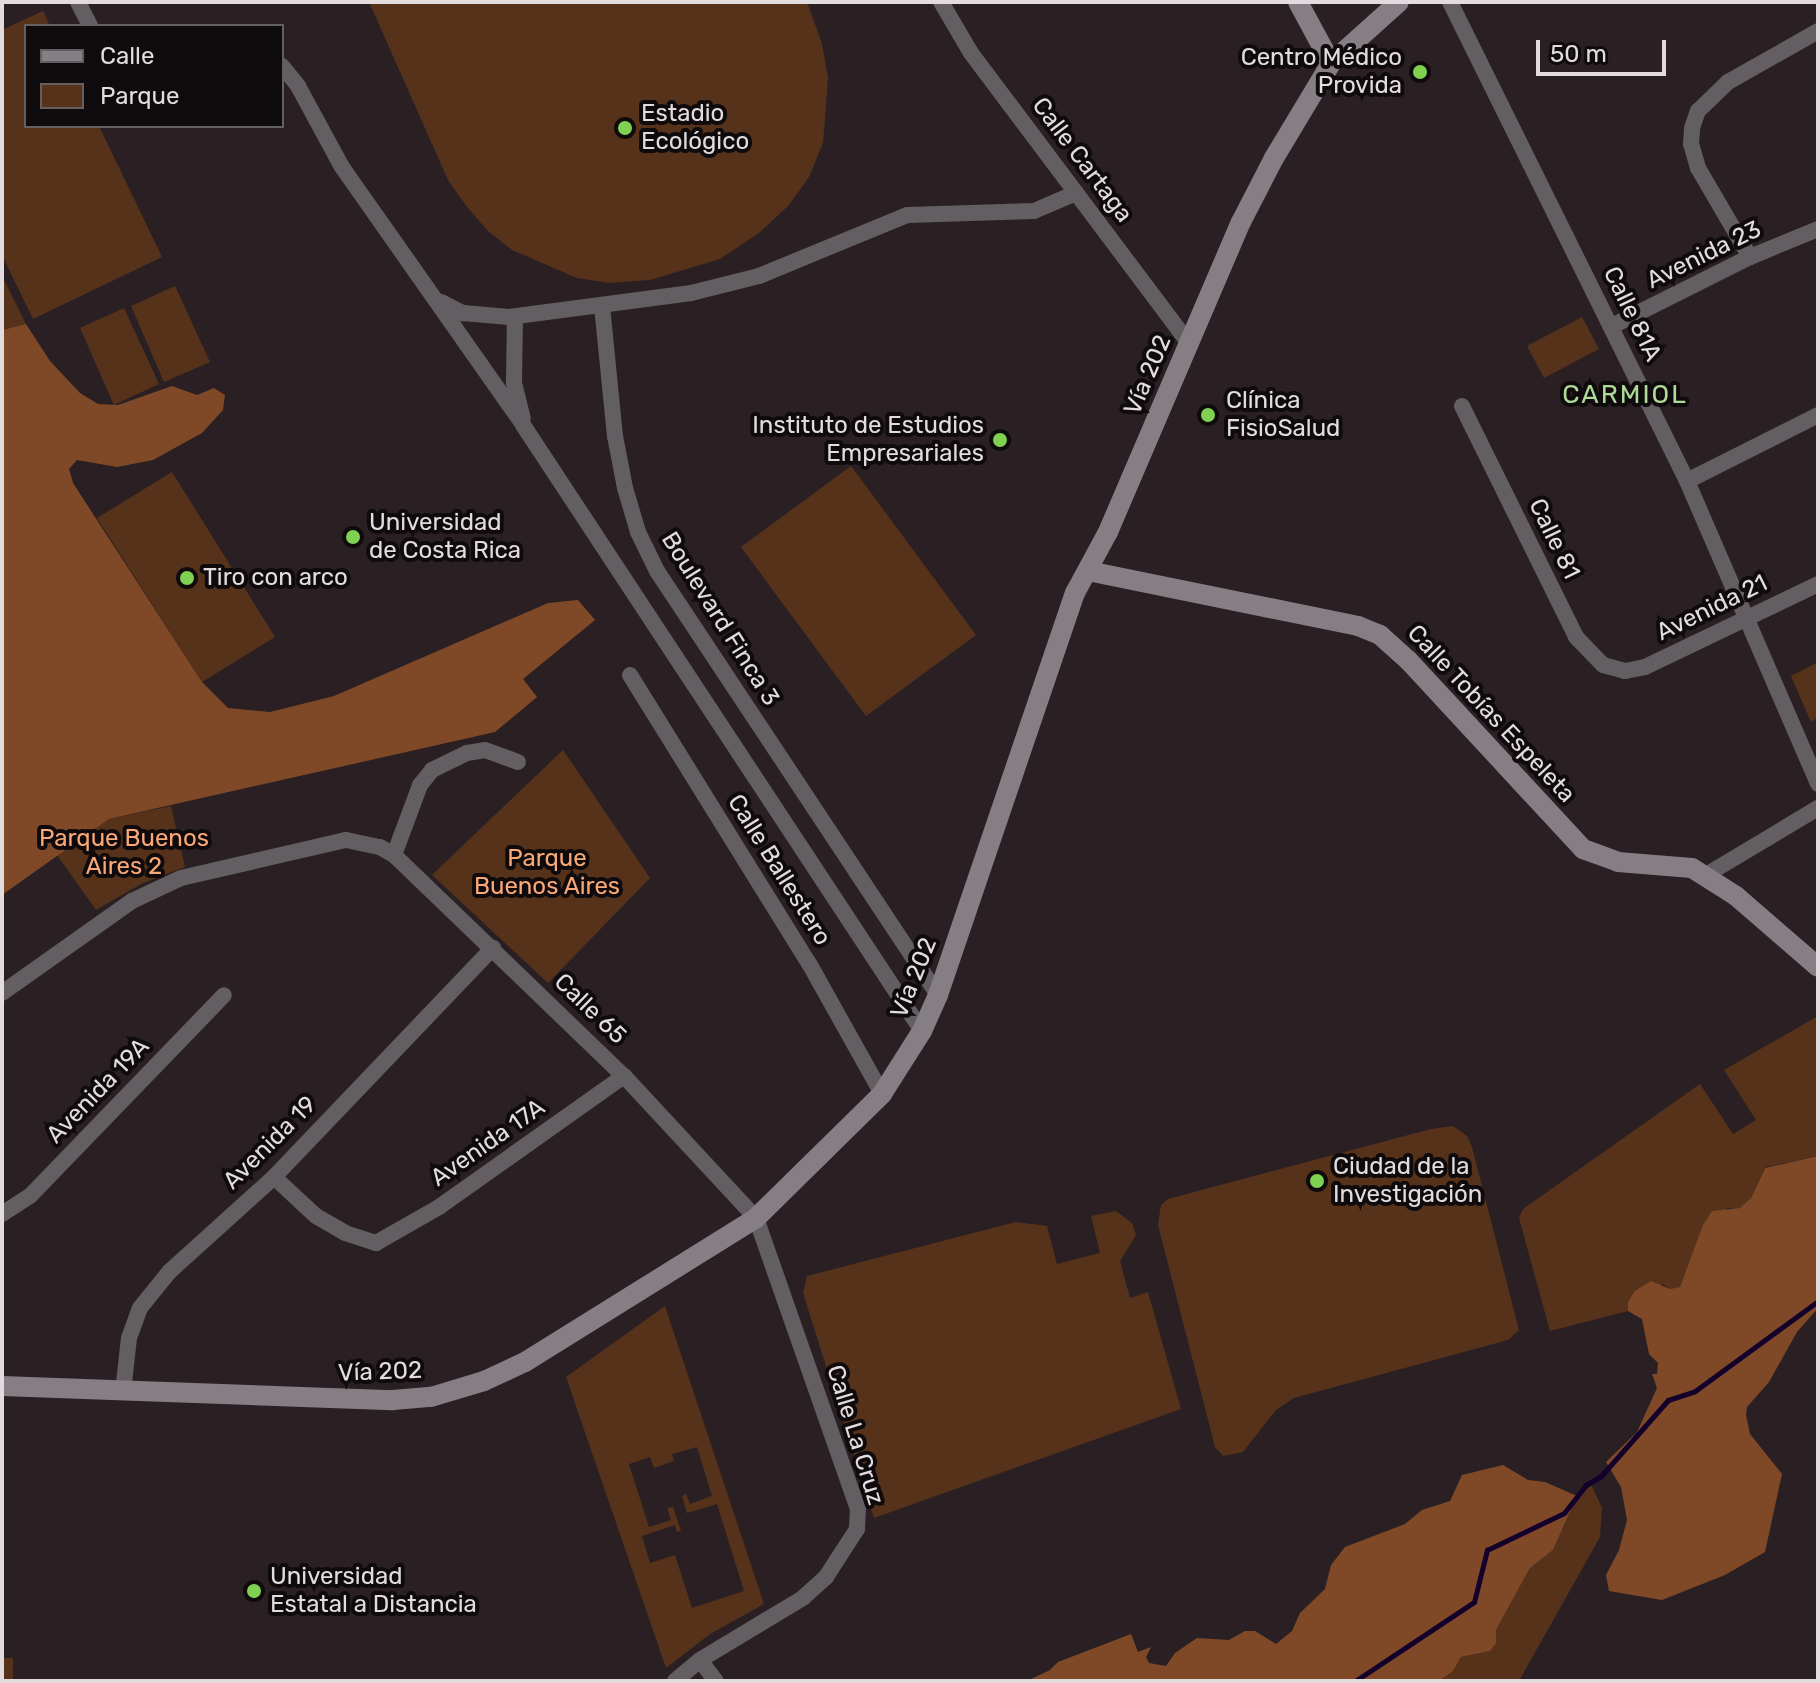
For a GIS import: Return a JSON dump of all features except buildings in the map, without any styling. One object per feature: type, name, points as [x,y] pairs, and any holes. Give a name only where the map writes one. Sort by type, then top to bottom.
[{"type":"main road","points":[[1298,2],[1331,63]]},
{"type":"main road","name":"Vía 202","points":[[2,1386],[324,1400],[431,1397],[484,1381],[525,1362],[756,1218],[882,1094],[922,1031],[938,995],[1061,631],[1258,187],[1331,63],[1399,2]]},
{"type":"main road","name":"Calle Tobías Espeleta","points":[[1088,571],[1358,626],[1380,635],[1408,660],[1583,849],[1602,859],[1682,865],[1706,875],[1818,967]]},
{"type":"street","points":[[78,2],[89,24]]},
{"type":"street","name":"Calle Cartaga","points":[[941,2],[971,53],[1190,345]]},
{"type":"street","name":"Calle 81A","points":[[1450,2],[1687,481],[1818,784]]},
{"type":"street","points":[[1750,257],[1698,168],[1691,144],[1698,111],[1728,82],[1818,31]]},
{"type":"street","points":[[284,68],[298,86],[342,167],[527,432],[922,1031]]},
{"type":"street","points":[[437,299],[463,313],[515,317],[691,293],[759,276],[907,215],[1034,211],[1076,193]]},
{"type":"street","name":"Avenida 23","points":[[1612,326],[1750,257],[1818,229]]},
{"type":"street","name":"Boulevard Finca 3","points":[[602,306],[615,436],[625,488],[638,532],[657,571],[938,995]]},
{"type":"street","points":[[515,317],[514,383],[527,432]]},
{"type":"street","name":"Calle 81","points":[[1462,406],[1576,637],[1603,665],[1625,671]]},
{"type":"street","points":[[1687,481],[1818,415]]},
{"type":"street","name":"Avenida 21","points":[[1625,671],[1645,667],[1818,584]]},
{"type":"street","name":"Calle Ballestero","points":[[630,675],[810,965],[882,1094]]},
{"type":"street","points":[[2,993],[132,901],[181,878],[346,840],[387,851],[420,785],[432,770],[467,753],[485,750],[518,762]]},
{"type":"street","points":[[1706,875],[1818,808]]},
{"type":"street","name":"Calle 65","points":[[387,851],[493,948],[624,1076],[756,1218]]},
{"type":"street","name":"Avenida 19","points":[[123,1392],[129,1338],[140,1308],[169,1272],[274,1177],[493,948]]},
{"type":"street","name":"Avenida 19A","points":[[2,1214],[30,1196],[224,995]]},
{"type":"street","name":"Avenida 17A","points":[[274,1177],[316,1216],[345,1233],[376,1243],[439,1207],[624,1076]]},
{"type":"street","name":"Calle La Cruz","points":[[675,1681],[700,1660],[803,1598],[826,1577],[857,1529],[858,1509],[756,1218]]},
{"type":"street","points":[[700,1660],[716,1681]]},
{"type":"green space","name":"Estadio Ecológico","points":[[369,2],[807,2],[822,44],[828,78],[823,143],[809,177],[789,205],[759,233],[720,259],[650,280],[610,283],[577,278],[512,250],[488,231],[467,207],[448,180]]},
{"type":"green space","points":[[43,11],[49,24],[24,24],[24,128],[100,128],[162,257],[33,319],[2,255],[2,30]]},
{"type":"green space","points":[[2,276],[26,324],[2,330]]},
{"type":"green space","points":[[175,286],[210,362],[164,382],[131,306]]},
{"type":"green space","points":[[124,308],[159,384],[114,405],[80,328]]},
{"type":"green space","points":[[1582,317],[1599,349],[1544,378],[1527,346]]},
{"type":"green space","points":[[851,466],[976,635],[866,716],[741,547]]},
{"type":"green space","name":"Tiro con arco","points":[[172,472],[275,637],[202,682],[97,518]]},
{"type":"green space","points":[[1818,662],[1818,717],[1811,722],[1791,676]]},
{"type":"green space","name":"Parque Buenos Aires","points":[[563,750],[650,878],[548,983],[432,875]]},
{"type":"green space","name":"Parque Buenos Aires 2","points":[[171,806],[185,867],[141,884],[96,910],[57,855],[109,819]]},
{"type":"green space","points":[[1818,1016],[1818,1156],[1765,1167],[1751,1198],[1740,1209],[1727,1208],[1688,1267],[1680,1287],[1670,1289],[1663,1284],[1628,1302],[1628,1311],[1550,1331],[1519,1218],[1523,1209],[1700,1084],[1733,1134],[1756,1120],[1724,1070]]},
{"type":"green space","points":[[1453,1126],[1467,1136],[1472,1147],[1519,1330],[1508,1340],[1294,1398],[1276,1410],[1243,1452],[1223,1456],[1215,1447],[1158,1225],[1161,1205],[1168,1199],[1431,1129]]},
{"type":"green space","points":[[1116,1211],[1132,1223],[1136,1235],[1120,1261],[1130,1298],[1148,1292],[1181,1409],[874,1518],[803,1293],[807,1276],[1016,1222],[1047,1226],[1057,1264],[1100,1253],[1091,1216]]},
{"type":"green space","points":[[665,1306],[764,1604],[710,1634],[666,1668],[566,1377]],"holes":[[[697,1447],[712,1496],[690,1504],[686,1494],[682,1496],[687,1513],[717,1504],[744,1591],[692,1608],[675,1555],[650,1563],[642,1536],[675,1525],[677,1532],[681,1531],[673,1507],[667,1508],[671,1520],[649,1527],[629,1464],[650,1457],[654,1468],[674,1461],[672,1454]]]},
{"type":"green space","points":[[1590,1482],[1602,1508],[1600,1537],[1519,1681],[1439,1681],[1453,1671],[1461,1657],[1490,1651],[1496,1630],[1530,1568],[1553,1550],[1577,1496]]},
{"type":"green space","points":[[2,1658],[13,1658],[13,1681],[2,1681]]},
{"type":"shaded area","points":[[26,324],[50,361],[80,393],[98,404],[118,405],[172,386],[197,395],[214,388],[225,395],[223,410],[202,433],[153,460],[117,467],[77,460],[69,469],[73,483],[202,682],[228,708],[270,712],[334,696],[548,603],[578,600],[595,620],[523,679],[537,697],[495,732],[109,819],[2,895],[2,330]]},
{"type":"shaded area","points":[[1818,1156],[1818,1308],[1797,1332],[1769,1382],[1747,1407],[1750,1434],[1782,1474],[1765,1552],[1725,1575],[1662,1600],[1609,1591],[1606,1575],[1619,1550],[1627,1520],[1621,1487],[1606,1462],[1637,1432],[1657,1388],[1652,1374],[1657,1374],[1658,1363],[1649,1354],[1642,1319],[1628,1311],[1628,1302],[1635,1291],[1651,1281],[1670,1289],[1680,1287],[1703,1225],[1712,1211],[1740,1208],[1751,1198],[1765,1168]]},
{"type":"shaded area","points":[[1503,1465],[1528,1480],[1545,1482],[1577,1496],[1553,1550],[1530,1568],[1496,1630],[1496,1643],[1490,1651],[1461,1657],[1453,1671],[1439,1681],[1027,1681],[1050,1670],[1058,1662],[1131,1634],[1138,1652],[1151,1647],[1146,1657],[1149,1663],[1166,1666],[1175,1653],[1197,1638],[1229,1640],[1245,1631],[1255,1631],[1276,1644],[1292,1631],[1300,1613],[1325,1589],[1331,1565],[1345,1547],[1405,1524],[1422,1510],[1450,1501],[1462,1475]]},
{"type":"waterway","points":[[1355,1681],[1474,1602],[1487,1550],[1564,1513],[1586,1485],[1601,1476],[1668,1400],[1695,1391],[1818,1301]]},
{"type":"place","name":"Centro Médico Provida","points":[[1420,72]]},
{"type":"place","name":"Estadio Ecológico","points":[[625,128]]},
{"type":"place","name":"Clínica FisioSalud","points":[[1208,415]]},
{"type":"place","name":"Instituto de Estudios Empresariales","points":[[1000,440]]},
{"type":"place","name":"Universidad de Costa Rica","points":[[353,537]]},
{"type":"place","name":"Tiro con arco","points":[[187,578]]},
{"type":"place","name":"Ciudad de la Investigación","points":[[1317,1181]]},
{"type":"place","name":"Universidad Estatal a Distancia","points":[[254,1591]]},
{"type":"district","name":"CARMIOL","points":[[1625,395]]}]
